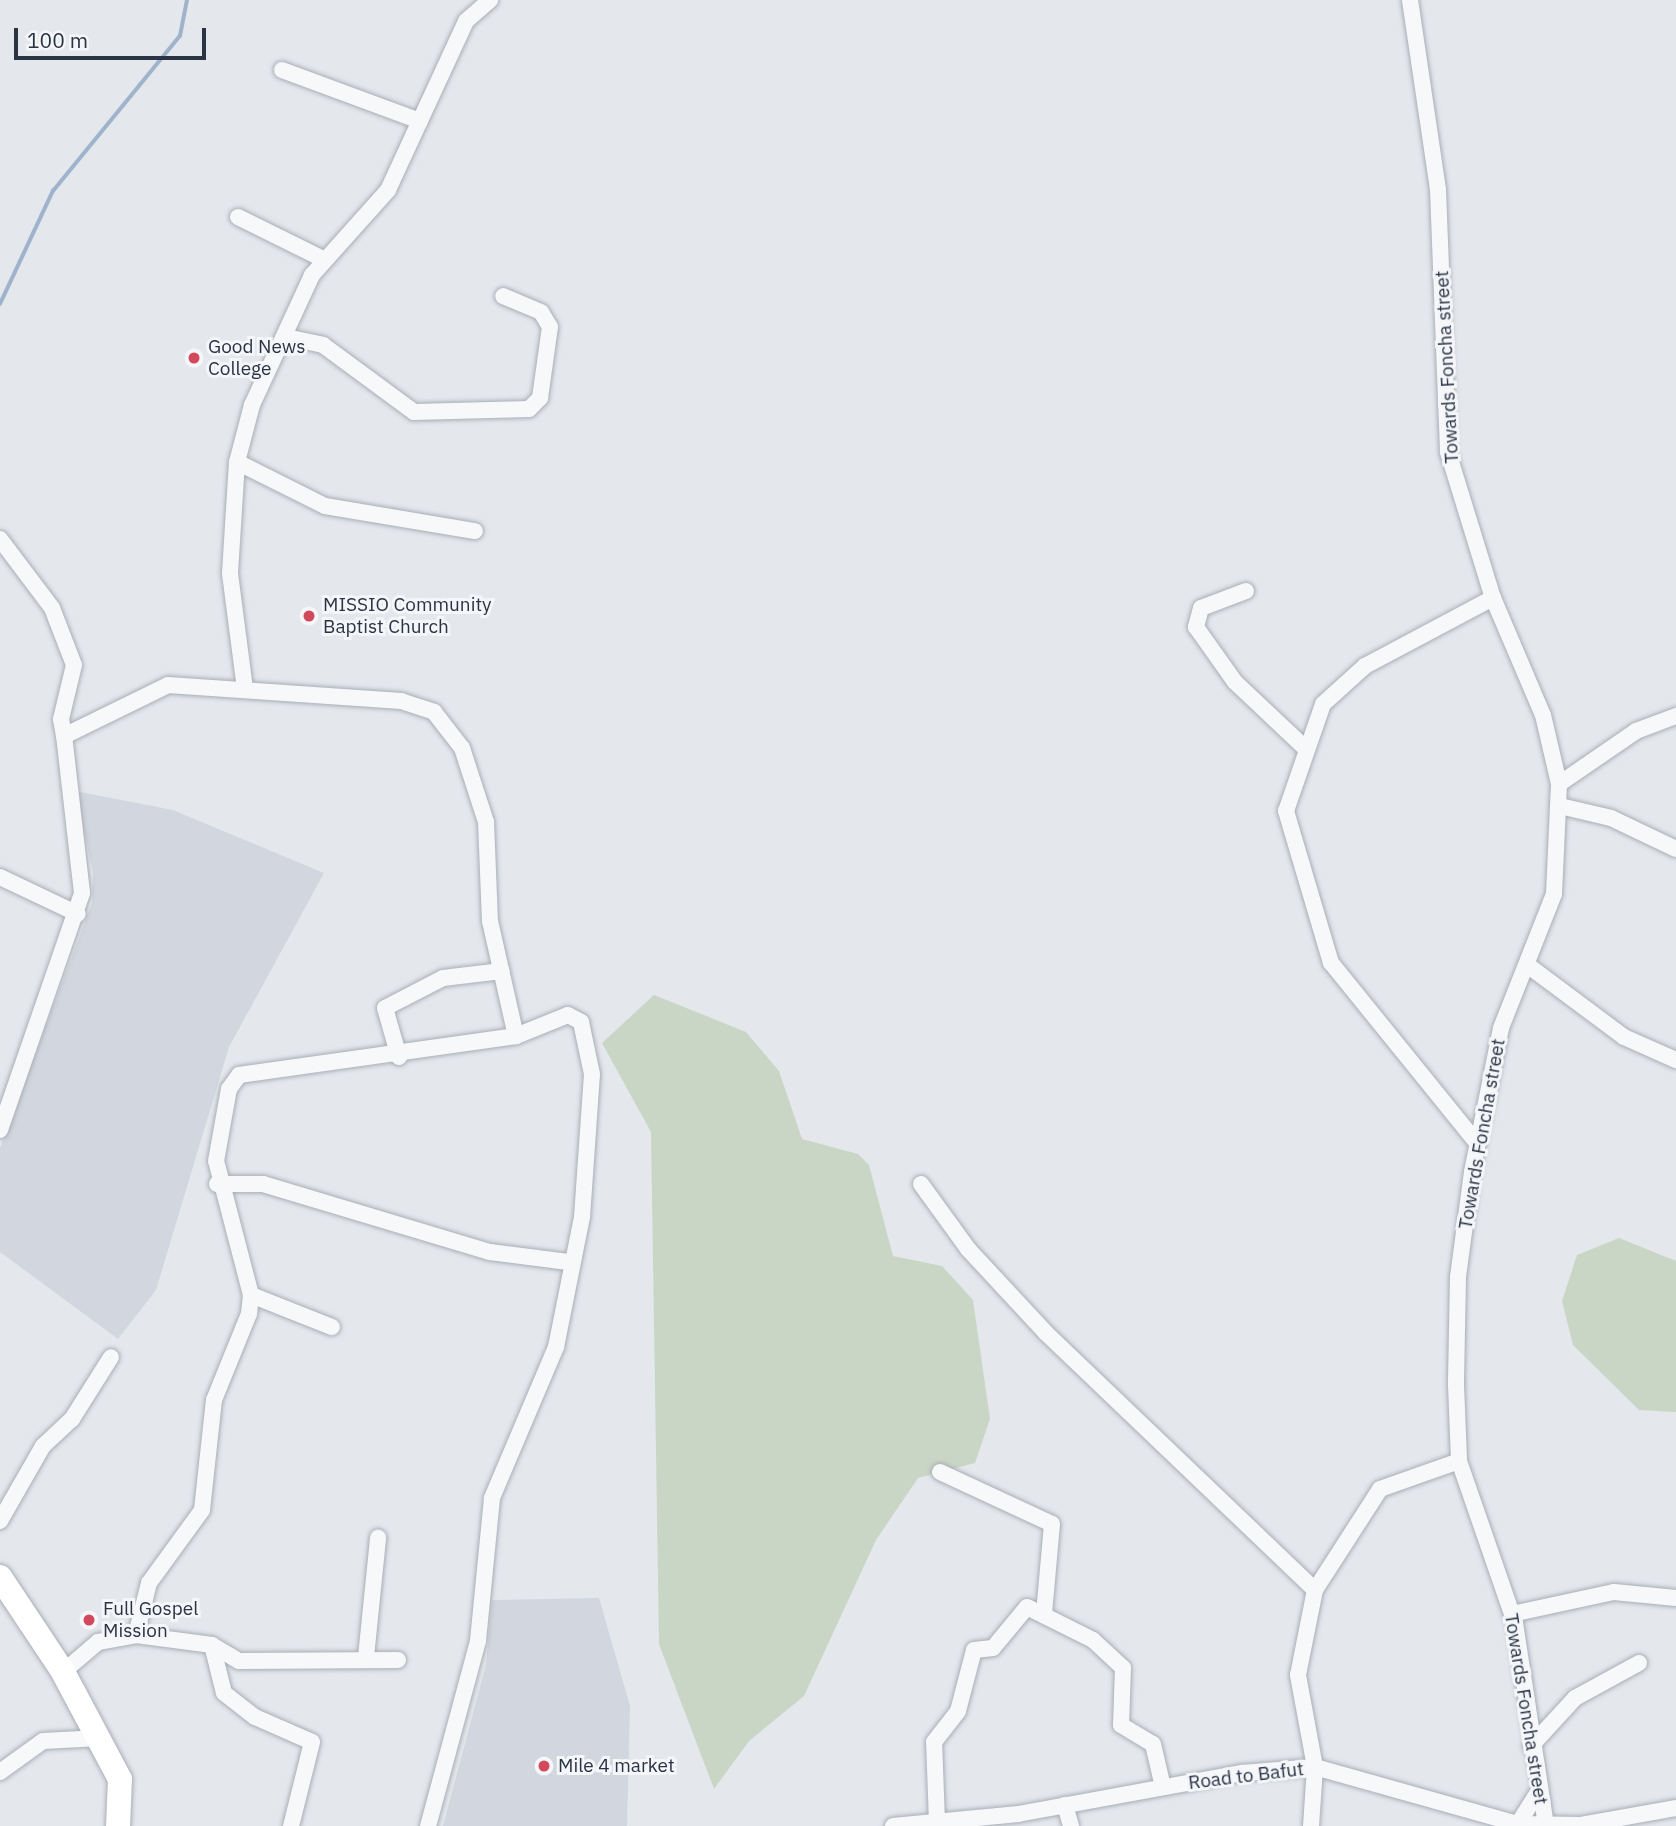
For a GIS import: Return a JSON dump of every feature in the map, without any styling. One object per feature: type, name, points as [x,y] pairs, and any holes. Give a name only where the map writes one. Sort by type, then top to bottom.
[{"type":"highway","points":[[0,1577],[63,1672],[120,1779],[118,1826]]},
{"type":"street","points":[[245,689],[231,604],[237,463],[253,405],[286,338],[305,290],[325,260],[380,202],[466,21],[490,0]]},
{"type":"street","name":"Towards Foncha street","points":[[1410,0],[1438,190],[1448,452],[1493,597],[1529,676],[1559,784],[1554,894],[1530,967],[1502,1028],[1477,1143],[1458,1277],[1459,1461],[1512,1614],[1537,1793],[1546,1826]]},
{"type":"street","points":[[282,70],[420,121]]},
{"type":"street","points":[[238,217],[325,260]]},
{"type":"street","points":[[286,338],[323,345],[414,412],[529,408],[540,398],[550,327],[541,312],[503,296]]},
{"type":"street","points":[[237,463],[325,506],[475,531]]},
{"type":"street","points":[[0,539],[52,608],[74,665],[61,719],[83,877],[78,914],[0,1130]]},
{"type":"street","points":[[1245,591],[1201,608],[1196,627],[1235,682],[1304,748]]},
{"type":"street","points":[[1477,1143],[1369,1013],[1318,936],[1286,811],[1304,748],[1323,704],[1365,666],[1493,597]]},
{"type":"street","points":[[64,736],[153,688],[245,689],[421,704],[451,729],[486,822],[490,921],[516,1036]]},
{"type":"street","points":[[1559,784],[1636,731],[1676,716]]},
{"type":"street","points":[[1560,806],[1611,818],[1676,849]]},
{"type":"street","points":[[0,877],[78,914]]},
{"type":"street","points":[[1530,967],[1623,1037],[1676,1060]]},
{"type":"street","points":[[399,1057],[385,1008],[443,978],[502,971]]},
{"type":"street","points":[[136,1635],[149,1583],[202,1510],[215,1400],[251,1295],[217,1184],[223,1111],[239,1075],[399,1057],[516,1036],[568,1014],[588,1033],[586,1191],[568,1262],[556,1347],[492,1498],[478,1641],[428,1826]]},
{"type":"street","points":[[217,1184],[263,1184],[490,1252],[568,1262]]},
{"type":"street","points":[[921,1184],[968,1248],[1046,1333],[1315,1590]]},
{"type":"street","points":[[251,1295],[332,1327]]},
{"type":"street","points":[[0,1521],[43,1446],[72,1419],[111,1357]]},
{"type":"street","points":[[1311,1826],[1314,1767],[1298,1675],[1315,1590],[1380,1489],[1459,1461]]},
{"type":"street","points":[[940,1472],[1052,1524],[1044,1613]]},
{"type":"street","points":[[366,1657],[378,1538]]},
{"type":"street","points":[[1512,1614],[1614,1592],[1676,1598]]},
{"type":"street","points":[[937,1822],[934,1742],[958,1711],[974,1650],[993,1648],[1027,1606],[1093,1640],[1123,1668],[1121,1725],[1153,1744],[1163,1787]]},
{"type":"street","points":[[63,1672],[98,1642],[136,1635],[212,1645],[239,1661],[366,1657],[398,1660]]},
{"type":"street","points":[[212,1645],[224,1693],[255,1717],[312,1742],[291,1826]]},
{"type":"street","points":[[1531,1746],[1575,1698],[1639,1663]]},
{"type":"street","points":[[0,1772],[43,1741],[100,1738]]},
{"type":"street","name":"Road to Bafut","points":[[893,1826],[1065,1805],[1163,1787],[1314,1767],[1518,1824],[1546,1826],[1671,1809]]},
{"type":"street","points":[[1518,1824],[1537,1793]]},
{"type":"street","points":[[1065,1805],[1071,1826]]},
{"type":"street","points":[[1671,1809],[1672,1826]]},
{"type":"shaded area","points":[[75,791],[173,810],[324,873],[229,1047],[156,1290],[118,1339],[0,1252],[0,1148],[92,903],[93,872]]},
{"type":"shaded area","name":"Mile 4 market","points":[[599,1598],[630,1706],[627,1826],[443,1826],[486,1665],[492,1600]]},
{"type":"green space","points":[[654,995],[746,1032],[779,1071],[802,1139],[858,1154],[869,1165],[893,1256],[942,1266],[973,1300],[990,1419],[975,1463],[918,1478],[876,1540],[804,1696],[749,1741],[714,1789],[659,1644],[651,1132],[602,1043]]},
{"type":"green space","points":[[1619,1238],[1676,1261],[1676,1412],[1639,1410],[1573,1345],[1562,1301],[1577,1255]]},
{"type":"waterway","points":[[0,304],[53,191],[180,36],[187,0]]},
{"type":"place","name":"Good News College","points":[[194,358]]},
{"type":"place","name":"MISSIO Community Baptist Church","points":[[309,616]]},
{"type":"place","name":"Full Gospel Mission","points":[[89,1620]]},
{"type":"place","name":"Mile 4 market","points":[[544,1766]]}]
